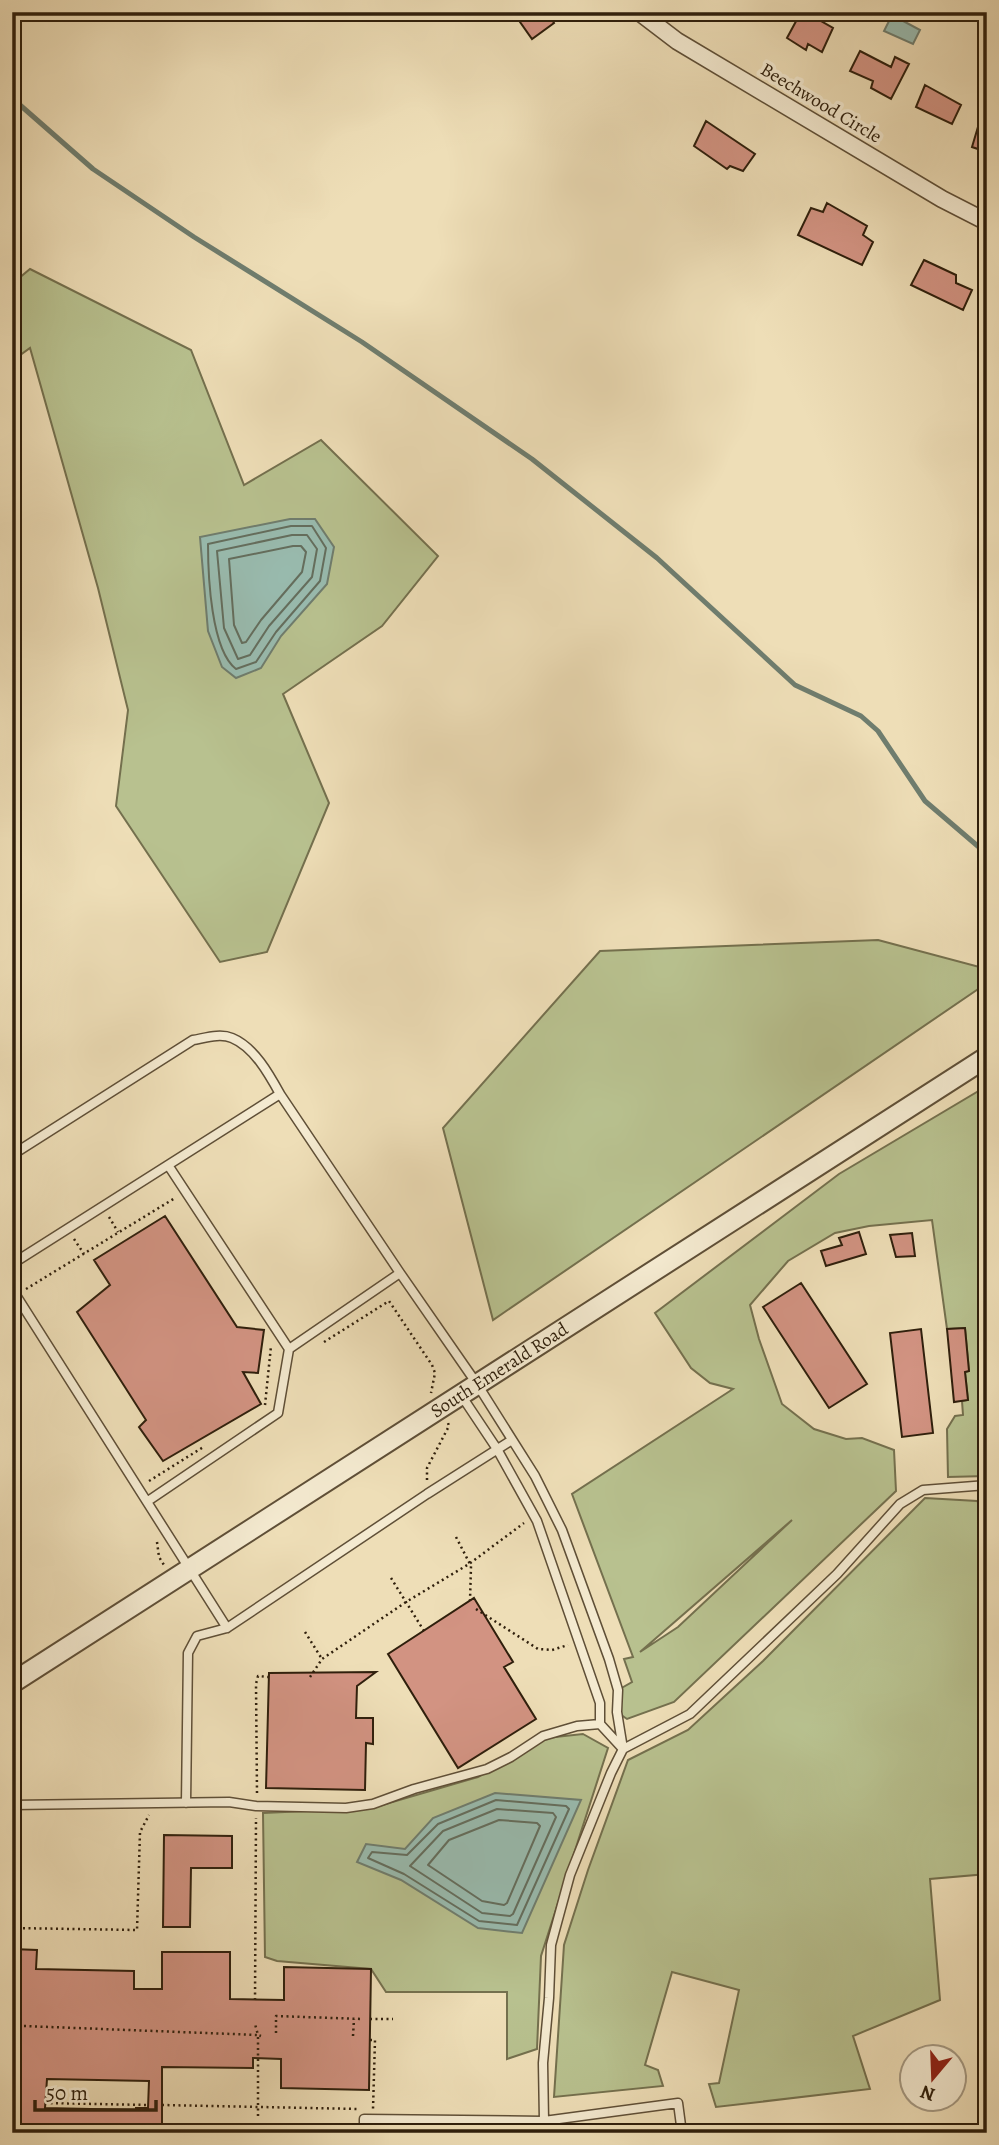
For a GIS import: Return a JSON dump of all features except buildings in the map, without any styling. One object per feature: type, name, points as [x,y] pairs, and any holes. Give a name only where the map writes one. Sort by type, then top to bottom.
[{"type":"street","name":"Beechwood Circle","points":[[639,12],[677,41],[943,199],[987,222]]},
{"type":"street","name":"South Emerald Road","points":[[12,1683],[987,1057]]},
{"type":"lane","points":[[12,1155],[192,1040],[218,1036],[232,1038],[253,1053],[477,1384],[535,1476],[562,1531],[609,1659],[618,1690],[617,1712],[623,1749],[570,1875],[551,1945],[550,1998],[543,2063],[544,2122]]},
{"type":"lane","points":[[12,1264],[280,1094]]},
{"type":"lane","points":[[148,1501],[278,1413],[289,1349],[168,1165]]},
{"type":"lane","points":[[289,1349],[400,1273]]},
{"type":"lane","points":[[14,1292],[228,1628]]},
{"type":"lane","points":[[461,1395],[497,1449],[537,1521],[600,1703],[600,1724],[623,1749]]},
{"type":"lane","points":[[186,1803],[188,1653],[197,1636],[228,1628],[512,1440]]},
{"type":"lane","points":[[623,1749],[690,1714],[837,1574],[900,1504],[923,1490],[987,1485]]},
{"type":"lane","points":[[12,1714],[12,1732]]},
{"type":"lane","points":[[12,1805],[229,1802],[257,1806],[346,1808],[373,1804],[414,1789],[487,1769],[543,1736],[577,1726],[600,1724]]},
{"type":"lane","points":[[364,2133],[364,2119],[544,2122],[678,2103],[682,2133]]},
{"type":"path","points":[[14,1292],[84,1254],[175,1197]]},
{"type":"path","points":[[102,1207],[118,1232]]},
{"type":"path","points":[[68,1229],[84,1254]]},
{"type":"path","points":[[315,1347],[389,1301],[432,1365],[435,1373],[431,1393],[449,1426],[427,1468],[427,1494]]},
{"type":"path","points":[[310,1677],[322,1658],[469,1564],[522,1523]]},
{"type":"path","points":[[456,1537],[469,1564],[470,1601]]},
{"type":"path","points":[[391,1578],[424,1631]]},
{"type":"path","points":[[476,1609],[538,1649],[552,1650],[579,1642]]},
{"type":"path","points":[[305,1632],[322,1658]]},
{"type":"path","points":[[256,2000],[256,1684],[258,1676],[268,1677]]},
{"type":"path","points":[[12,1928],[137,1930],[140,1832],[155,1803]]},
{"type":"path","points":[[276,2033],[276,2016],[362,2019]]},
{"type":"path","points":[[353,2036],[354,2019]]},
{"type":"path","points":[[370,2019],[393,2019]]},
{"type":"path","points":[[255,2024],[259,2035],[258,2116]]},
{"type":"path","points":[[24,2026],[259,2035]]},
{"type":"path","points":[[370,2040],[375,2040],[373,2109]]},
{"type":"path","points":[[45,2103],[148,2105]]},
{"type":"path","points":[[162,2105],[383,2109]]},
{"type":"green space","points":[[30,269],[191,350],[244,485],[321,440],[438,556],[382,626],[283,694],[329,803],[267,952],[220,962],[116,806],[128,710],[98,588],[30,348],[12,361],[12,284]]},
{"type":"green space","points":[[878,940],[987,969],[987,983],[493,1320],[443,1128],[600,951]]},
{"type":"green space","points":[[987,1086],[987,1476],[948,1477],[947,1429],[955,1416],[963,1415],[962,1401],[968,1400],[965,1372],[969,1371],[965,1328],[947,1329],[932,1220],[869,1226],[835,1233],[788,1261],[750,1305],[782,1404],[814,1429],[846,1439],[862,1438],[894,1450],[896,1491],[674,1702],[627,1719],[617,1712],[618,1690],[632,1682],[624,1659],[633,1657],[572,1494],[733,1389],[710,1383],[691,1368],[655,1313],[839,1174]],"holes":[[[792,1520],[678,1627],[640,1652]]]},
{"type":"green space","points":[[925,1498],[977,1501],[987,1516],[987,1874],[930,1879],[940,2000],[853,2036],[870,2089],[716,2107],[709,2084],[719,2083],[739,1990],[672,1972],[645,2065],[658,2070],[663,2086],[554,2097],[564,1945],[628,1760],[688,1730],[763,1661]]},
{"type":"green space","points":[[583,1734],[608,1748],[541,1956],[537,2049],[507,2059],[507,1992],[386,1992],[371,1969],[277,1961],[265,1957],[263,1813],[372,1808],[478,1777],[546,1738]]},
{"type":"water","points":[[892,15],[920,30],[913,44],[884,31]]},
{"type":"water","points":[[290,519],[315,519],[334,547],[327,584],[281,636],[261,668],[236,678],[222,667],[208,631],[200,537]]},
{"type":"water","points":[[495,1793],[581,1800],[522,1933],[478,1928],[401,1880],[357,1862],[366,1844],[405,1849],[433,1818]]},
{"type":"waterway","points":[[12,98],[93,169],[194,237],[362,342],[532,459],[657,558],[795,685],[861,716],[878,731],[925,801],[987,854]]}]
